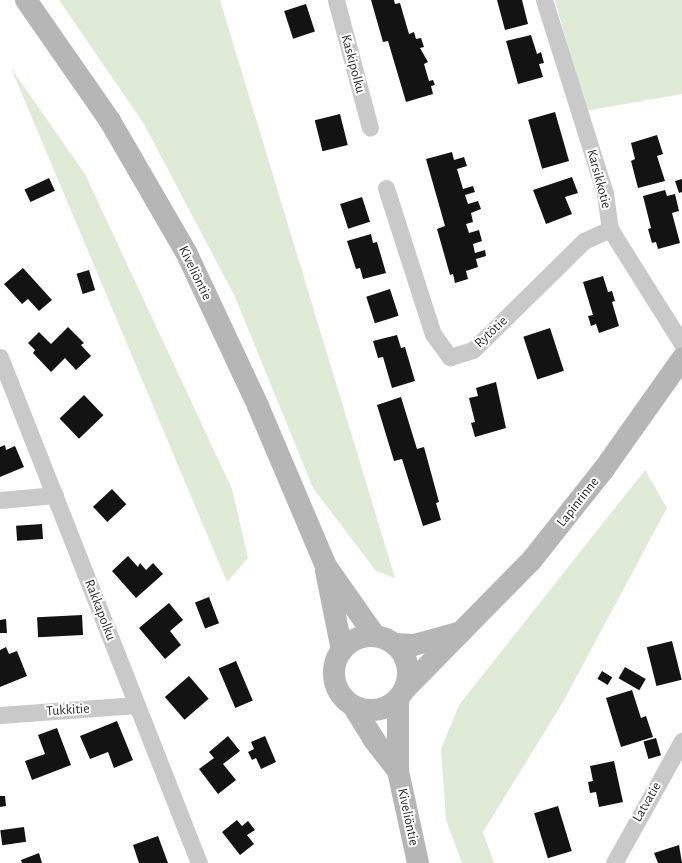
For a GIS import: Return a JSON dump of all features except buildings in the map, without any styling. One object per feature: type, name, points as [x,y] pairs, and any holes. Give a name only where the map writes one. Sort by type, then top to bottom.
[{"type":"street","name":"Kiveliöntie","points":[[26,0],[110,121],[186,252],[258,406],[326,566],[342,650]]},
{"type":"street","name":"Kaskipolku","points":[[336,0],[370,128]]},
{"type":"street","name":"Karsikkotie","points":[[544,0],[605,194],[610,229],[682,344]]},
{"type":"street","name":"Rytötie","points":[[386,188],[433,334],[450,357],[473,350],[584,242],[610,229]]},
{"type":"street","name":"Rakkapolku","points":[[0,357],[199,863]]},
{"type":"street","name":"Lapinrinne","points":[[401,694],[458,633],[531,560],[604,469],[682,359]]},
{"type":"street","points":[[0,500],[55,496]]},
{"type":"street","name":"Kiveliöntie","points":[[326,566],[385,640]]},
{"type":"street","name":"Lapinrinne","points":[[385,640],[414,645],[458,633]]},
{"type":"street","points":[[363,637],[385,640],[407,665],[408,677],[401,694],[377,710],[364,710],[353,706],[341,695],[334,680],[336,659],[342,650],[351,642],[363,637]]},
{"type":"street","name":"Kiveliöntie","points":[[401,694],[398,771],[418,863]]},
{"type":"street","name":"Tukkitie","points":[[0,715],[137,705]]},
{"type":"street","name":"Kiveliöntie","points":[[353,706],[374,740],[398,771]]},
{"type":"street","name":"Latvatie","points":[[614,863],[682,741]]},
{"type":"green space","points":[[59,0],[220,0],[395,578],[376,571],[313,488],[235,297],[144,124]]},
{"type":"green space","points":[[555,0],[682,0],[682,94],[585,111]]},
{"type":"green space","points":[[11,68],[85,174],[232,489],[248,558],[227,582]]},
{"type":"green space","points":[[645,470],[667,508],[563,702],[483,832],[494,863],[462,863],[446,820],[441,749],[459,705]]}]
